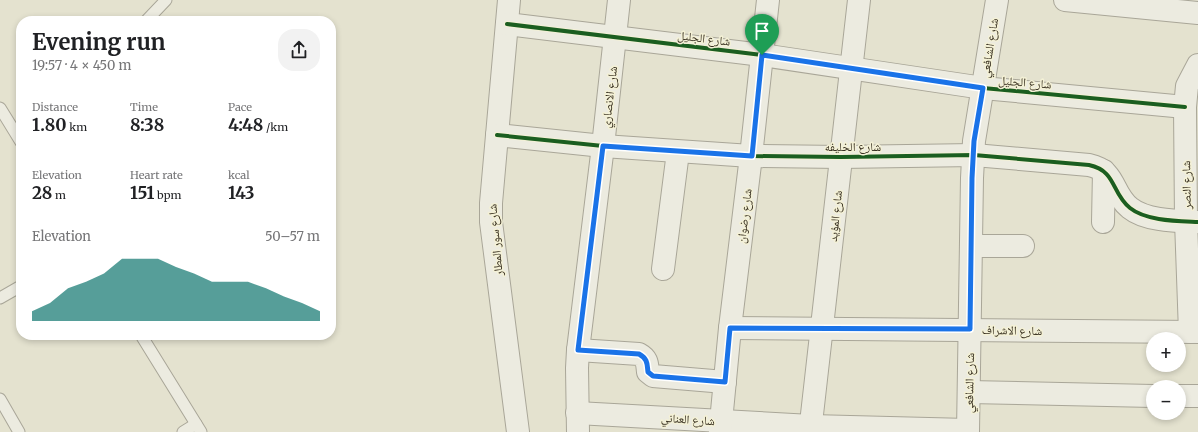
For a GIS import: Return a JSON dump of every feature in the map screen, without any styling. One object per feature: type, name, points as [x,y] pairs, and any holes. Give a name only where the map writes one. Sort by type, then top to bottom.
[{"type":"street","name":"شارع سور المطار","points":[[509,0],[491,203],[491,222],[518,432]]},
{"type":"street","name":"شارع الانصاري","points":[[577,422],[576,368],[616,37],[619,0]]},
{"type":"street","name":"شارع رضوان","points":[[720,426],[730,328],[752,156],[768,0]]},
{"type":"street","name":"شارع المؤيد","points":[[811,429],[859,0]]},
{"type":"street","name":"شارع الشافعي","points":[[968,431],[970,392],[972,178],[974,141],[996,0]]},
{"type":"street","points":[[1065,0],[1198,13]]},
{"type":"street","name":"شارع الجليل","points":[[507,24],[762,55],[983,88],[1190,93]]},
{"type":"street","name":"شارع النصر","points":[[1194,332],[1190,93],[1198,65]]},
{"type":"street","name":"شارع الخليفه","points":[[497,135],[603,146],[752,156],[841,157],[974,155],[1089,165],[1104,171]]},
{"type":"street","points":[[663,269],[678,152]]},
{"type":"street","points":[[1104,171],[1111,180],[1122,200],[1136,212],[1147,216],[1192,222]]},
{"type":"street","points":[[1103,222],[1104,171]]},
{"type":"street","points":[[972,246],[1023,246]]},
{"type":"street","name":"شارع الاشراف","points":[[730,328],[1194,332]]},
{"type":"street","points":[[578,350],[639,354],[646,359],[648,363],[648,372],[653,376],[725,382]]},
{"type":"street","points":[[970,392],[1146,396]]},
{"type":"street","points":[[1186,396],[1198,396]]},
{"type":"street","name":"شارع العناني","points":[[577,422],[811,429],[968,431]]},
{"type":"lane","points":[[151,16],[166,0]]},
{"type":"lane","points":[[0,108],[16,131]]},
{"type":"lane","points":[[0,298],[16,289]]},
{"type":"lane","points":[[144,340],[198,428],[183,432]]},
{"type":"lane","points":[[0,399],[18,432]]},
{"type":"cycle path","points":[[507,24],[762,55],[983,88],[1185,107]]},
{"type":"cycle path","points":[[497,135],[603,146],[751,156],[841,157],[974,155],[1089,165],[1105,172],[1124,202],[1137,212],[1145,216],[1162,220],[1198,222]]},
{"type":"route","points":[[762,55],[983,88],[974,141],[972,178],[970,329],[730,328],[725,382],[653,376],[648,372],[648,363],[646,359],[639,354],[578,350],[603,146],[752,156],[762,55]]}]
